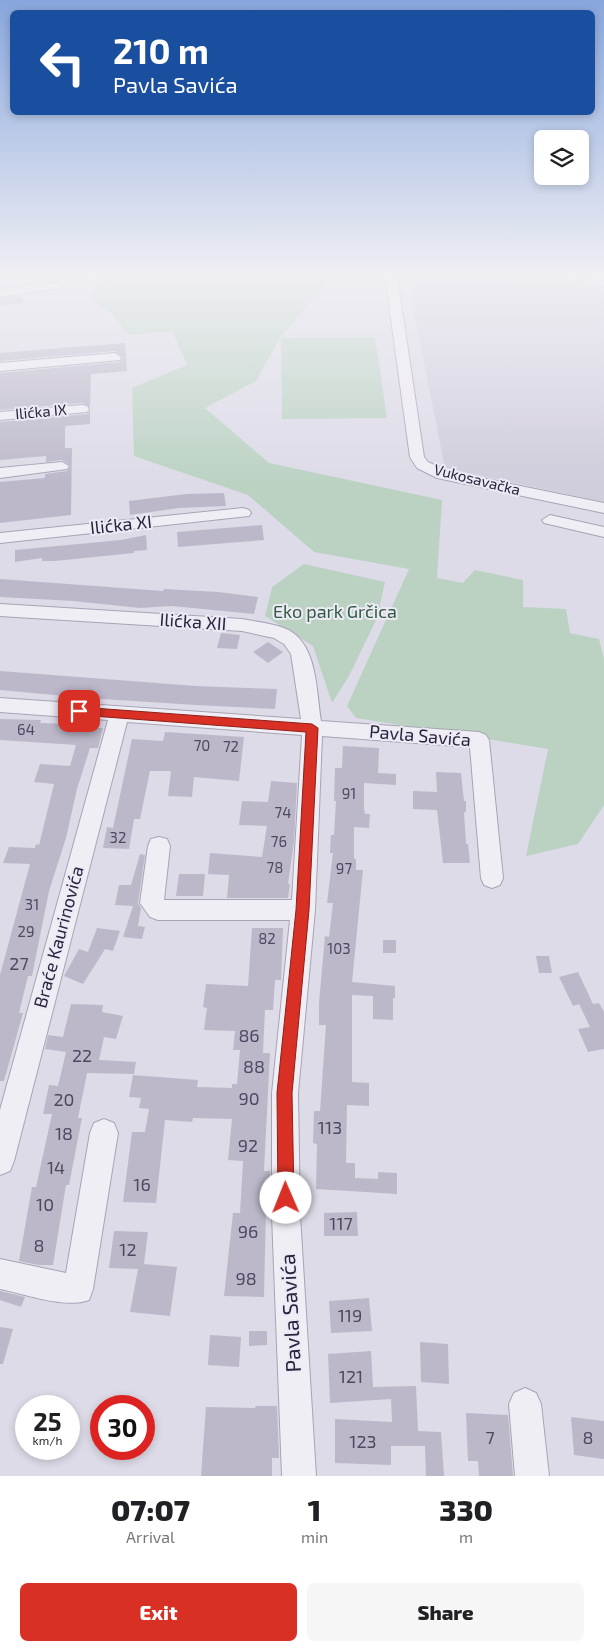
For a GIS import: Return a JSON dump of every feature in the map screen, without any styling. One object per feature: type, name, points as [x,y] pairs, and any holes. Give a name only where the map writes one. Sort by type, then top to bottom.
[{"type":"street","name":"Vukosavačka","points":[[401,345],[417,457],[422,466],[453,478],[604,508]]},
{"type":"street","points":[[0,367],[115,357]]},
{"type":"street","name":"Ilićka IX","points":[[0,416],[82,409]]},
{"type":"street","points":[[0,473],[62,466]]},
{"type":"street","name":"Ilićka XI","points":[[0,538],[243,513]]},
{"type":"street","points":[[550,520],[604,532]]},
{"type":"street","name":"Ilićka XII","points":[[0,610],[242,625],[279,633],[290,640],[300,652],[312,728]]},
{"type":"street","name":"Pavla Savića","points":[[0,705],[479,740],[492,878]]},
{"type":"street","name":"Braće Kaurinovića","points":[[0,1161],[119,714]]},
{"type":"street","name":"Pavla Savića","points":[[299,1476],[286,1215],[285,1093],[303,910],[312,728]]},
{"type":"street","points":[[159,846],[152,902],[158,910],[303,910]]},
{"type":"street","points":[[0,1274],[78,1289],[104,1133]]},
{"type":"street","points":[[525,1404],[532,1476]]},
{"type":"shaded area","points":[[421,345],[604,345],[604,502],[445,468]]},
{"type":"green space","points":[[178,345],[276,345],[256,381],[205,408],[269,463],[442,500],[437,578],[463,583],[475,570],[523,580],[523,607],[566,609],[570,633],[599,639],[604,659],[604,805],[578,844],[526,856],[548,749],[356,718],[347,706],[409,569],[314,552],[248,495],[134,456],[132,388],[187,365]]},
{"type":"green space","points":[[281,345],[376,345],[387,418],[282,419]]},
{"type":"green space","name":"Eko park Grčica","points":[[304,564],[385,582],[377,618],[349,676],[332,703],[313,646],[265,616],[272,587]]},
{"type":"building","points":[[102,345],[125,345],[127,371],[91,374],[90,407],[82,403],[0,410],[0,373],[120,362],[123,358],[115,351],[0,361],[0,353]]},
{"type":"building","points":[[90,411],[90,424],[65,426],[65,448],[72,448],[71,515],[0,523],[0,482],[45,478],[45,474],[67,471],[71,466],[62,460],[46,462],[46,456],[0,460],[0,422],[87,414]]},
{"type":"building","points":[[224,493],[226,506],[179,508],[130,515],[129,501],[186,494]]},
{"type":"building","points":[[262,525],[264,540],[178,547],[177,532]]},
{"type":"building","points":[[146,535],[147,550],[134,551],[134,553],[55,561],[42,561],[42,558],[15,562],[15,550],[121,540]]},
{"type":"building","points":[[0,579],[163,591],[164,589],[218,592],[258,597],[254,614],[172,606],[140,608],[73,601],[0,597]]},
{"type":"building","points":[[221,633],[240,635],[237,649],[217,648]]},
{"type":"building","points":[[268,642],[283,652],[268,663],[253,652]]},
{"type":"building","points":[[0,671],[196,686],[277,689],[275,709],[86,698],[0,690]]},
{"type":"building","points":[[0,719],[41,720],[40,723],[71,724],[70,727],[103,728],[98,748],[90,748],[77,789],[66,838],[49,891],[32,976],[28,976],[19,1013],[23,1013],[4,1081],[0,1081],[0,975],[30,864],[3,863],[9,847],[35,848],[36,844],[39,845],[54,784],[34,782],[40,764],[70,766],[76,745],[0,740]]},
{"type":"building","points":[[165,732],[244,737],[239,781],[194,777],[192,797],[168,796],[171,771],[150,771],[140,819],[134,819],[129,849],[103,848],[107,827],[113,828],[132,739],[163,741]]},
{"type":"building","points":[[343,746],[379,748],[378,773],[396,774],[396,785],[364,783],[364,809],[365,814],[370,814],[369,828],[354,827],[356,870],[363,870],[352,982],[395,986],[395,998],[393,998],[393,1020],[373,1019],[373,996],[352,995],[352,1082],[369,1083],[369,1106],[347,1105],[346,1163],[355,1163],[355,1178],[378,1179],[378,1172],[397,1173],[397,1194],[316,1189],[317,1144],[313,1143],[314,1111],[320,1111],[326,1025],[319,1025],[319,1003],[325,936],[329,937],[333,903],[327,903],[333,853],[330,853],[331,835],[334,835],[336,801],[334,801],[335,768],[342,768]]},
{"type":"building","points":[[436,772],[461,773],[464,801],[466,801],[466,812],[464,812],[466,844],[468,844],[470,863],[443,863],[437,810],[413,809],[413,791],[437,792]]},
{"type":"building","points":[[271,781],[297,783],[294,842],[288,898],[227,898],[229,875],[208,874],[210,853],[262,857],[267,826],[239,825],[242,801],[268,802]]},
{"type":"building","points":[[140,854],[145,855],[138,903],[141,908],[138,926],[145,927],[142,939],[123,937],[133,906],[115,905],[119,885],[131,885]]},
{"type":"building","points":[[179,874],[205,874],[203,896],[176,896]]},
{"type":"building","points":[[97,928],[120,931],[113,951],[105,949],[83,984],[64,976],[79,949],[88,952]]},
{"type":"building","points":[[252,928],[283,928],[281,980],[275,980],[273,1010],[265,1010],[263,1053],[270,1053],[264,1171],[270,1171],[270,1206],[266,1206],[264,1297],[224,1296],[233,1213],[240,1213],[243,1161],[228,1160],[232,1119],[193,1118],[192,1122],[165,1120],[156,1203],[123,1202],[132,1132],[145,1132],[149,1109],[139,1108],[141,1098],[129,1097],[133,1075],[198,1080],[197,1087],[232,1088],[232,1084],[237,1084],[240,1050],[233,1050],[235,1031],[204,1030],[207,1008],[203,1007],[206,984],[248,986]]},
{"type":"building","points":[[383,940],[396,940],[396,953],[383,953]]},
{"type":"building","points":[[536,956],[549,956],[552,973],[539,973]]},
{"type":"building","points":[[578,972],[593,1004],[599,1003],[604,1012],[604,1049],[588,1052],[578,1029],[590,1027],[579,1004],[573,1006],[559,977]]},
{"type":"building","points":[[71,1004],[103,1005],[102,1012],[123,1016],[116,1039],[104,1037],[99,1060],[136,1062],[134,1074],[87,1073],[78,1118],[82,1118],[69,1185],[66,1185],[53,1265],[38,1265],[19,1261],[32,1187],[36,1187],[52,1114],[43,1114],[49,1085],[58,1086],[66,1052],[45,1049],[48,1035],[63,1037]]},
{"type":"building","points":[[357,1212],[358,1236],[324,1236],[324,1213]]},
{"type":"building","points":[[114,1231],[148,1232],[144,1264],[177,1267],[170,1316],[130,1312],[138,1269],[109,1268]]},
{"type":"building","points":[[0,1291],[25,1297],[21,1307],[0,1300]]},
{"type":"building","points":[[369,1298],[372,1331],[331,1333],[329,1301]]},
{"type":"building","points":[[0,1327],[13,1329],[3,1364],[0,1364]]},
{"type":"building","points":[[249,1331],[267,1331],[267,1345],[249,1346]]},
{"type":"building","points":[[210,1335],[241,1337],[239,1367],[208,1365]]},
{"type":"building","points":[[420,1342],[448,1344],[449,1384],[421,1382]]},
{"type":"building","points":[[371,1351],[373,1387],[416,1386],[418,1431],[441,1432],[444,1476],[426,1476],[425,1446],[391,1446],[391,1465],[335,1463],[335,1419],[392,1422],[391,1399],[330,1403],[328,1354]]},
{"type":"building","points":[[256,1406],[277,1406],[279,1458],[272,1458],[272,1476],[201,1476],[206,1407],[255,1408]]},
{"type":"building","points":[[466,1413],[508,1415],[513,1476],[479,1476],[478,1461],[468,1461]]},
{"type":"building","points":[[571,1417],[604,1421],[604,1459],[574,1455]]},
{"type":"route","points":[[79,711],[312,728],[303,910],[285,1093],[286,1198]]}]
